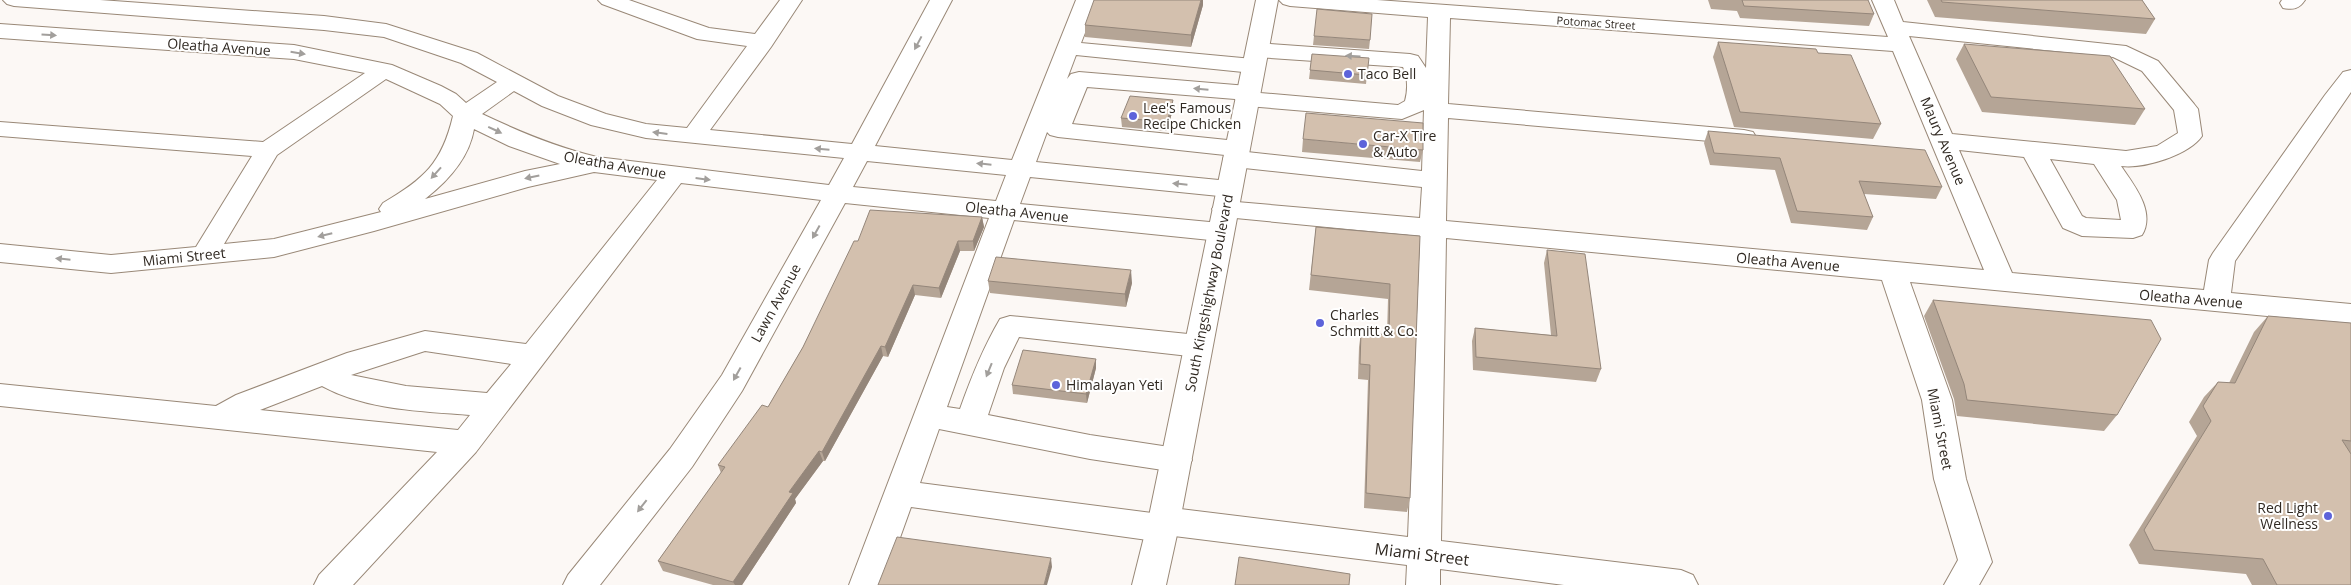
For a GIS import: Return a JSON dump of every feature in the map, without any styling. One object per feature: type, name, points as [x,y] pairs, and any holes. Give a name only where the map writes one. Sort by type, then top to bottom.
[{"type":"street","name":"Oleatha Avenue","points":[[14,0],[324,23],[386,31],[469,58],[550,101],[599,120],[646,131],[1022,167],[1225,210]]},
{"type":"street","points":[[609,0],[705,34],[763,42]]},
{"type":"street","points":[[693,137],[792,0]]},
{"type":"street","name":"Lawn Avenue","points":[[580,585],[681,458],[732,383],[837,194],[941,0]]},
{"type":"street","points":[[866,585],[1004,211],[1087,0]]},
{"type":"street","name":"South Kingshighway Boulevard","points":[[1149,585],[1176,460],[1267,0]]},
{"type":"street","name":"Potomac Street","points":[[1290,0],[1439,12],[2118,50],[2150,66],[2186,109],[2190,136],[2164,152],[2126,159],[2102,157]]},
{"type":"street","name":"Maury Avenue","points":[[1883,0],[2002,282]]},
{"type":"street","points":[[1423,570],[1439,12]]},
{"type":"street","name":"Oleatha Avenue","points":[[0,31],[294,52],[384,70],[433,91],[448,99],[464,115],[518,141],[560,156],[597,165],[674,175],[1004,211],[1225,210],[2351,314]]},
{"type":"street","points":[[1068,48],[1255,58],[1410,61],[1417,72],[1418,100],[1416,105],[1402,112],[1079,78],[1058,130],[1139,139],[1236,154],[1434,180]]},
{"type":"street","points":[[204,255],[268,150],[384,70]]},
{"type":"street","points":[[2216,301],[2222,260],[2351,77]]},
{"type":"street","points":[[464,115],[514,81]]},
{"type":"street","points":[[1436,110],[1761,138]]},
{"type":"street","name":"Miami Street","points":[[365,225],[398,206],[422,188],[452,156],[460,139],[464,115]]},
{"type":"street","points":[[0,130],[268,150]]},
{"type":"street","points":[[1919,152],[1946,148],[2033,151],[2102,157],[2133,207],[2135,218],[2132,229],[2082,227],[2072,222],[2033,151]]},
{"type":"street","name":"Miami Street","points":[[0,253],[111,264],[274,248],[365,225],[525,179],[597,165]]},
{"type":"street","points":[[331,585],[465,443],[674,175]]},
{"type":"street","name":"Miami Street","points":[[1893,272],[1936,400],[1950,479],[1975,562],[1961,585]]},
{"type":"street","points":[[970,423],[989,368],[1010,326],[1198,346]]},
{"type":"street","points":[[218,418],[246,402],[425,341],[533,356]]},
{"type":"street","points":[[324,374],[336,382],[397,397],[495,405]]},
{"type":"street","points":[[0,395],[465,443]]},
{"type":"street","points":[[929,414],[1090,447],[1176,460]]},
{"type":"street","name":"Miami Street","points":[[900,493],[1163,524],[1423,570],[1681,585]]},
{"type":"building","points":[[1094,0],[1201,0],[1191,35],[1085,25]]},
{"type":"building","points":[[1742,0],[1868,0],[1874,14],[1744,6]]},
{"type":"building","points":[[1941,0],[2142,0],[2155,19],[1942,2]]},
{"type":"building","points":[[1317,9],[1372,14],[1370,40],[1314,36]]},
{"type":"building","points":[[1718,42],[1816,49],[1818,53],[1851,55],[1881,124],[1740,112]]},
{"type":"building","points":[[1964,44],[2110,56],[2145,109],[1991,97]]},
{"type":"building","points":[[1312,54],[1369,58],[1367,75],[1310,70]]},
{"type":"building","points":[[1130,96],[1173,100],[1167,122],[1121,118]]},
{"type":"building","points":[[1306,113],[1423,123],[1423,150],[1303,139]]},
{"type":"building","points":[[1708,131],[1925,150],[1942,187],[1859,181],[1873,217],[1797,211],[1780,158],[1714,153]]},
{"type":"building","points":[[870,210],[982,217],[973,241],[958,241],[939,288],[913,285],[885,347],[881,346],[822,452],[819,451],[789,492],[793,493],[733,582],[658,561],[725,467],[718,465],[762,405],[768,407],[803,347],[854,241],[858,241]]},
{"type":"building","points":[[1316,227],[1420,236],[1410,498],[1366,493],[1370,365],[1360,364],[1361,332],[1389,335],[1390,284],[1311,275]]},
{"type":"building","points":[[1547,250],[1585,254],[1601,369],[1476,357],[1475,328],[1557,336]]},
{"type":"building","points":[[996,257],[1131,270],[1125,294],[988,281]]},
{"type":"building","points":[[1933,300],[2151,320],[2161,339],[2117,415],[1967,400],[1964,384]]},
{"type":"building","points":[[2268,316],[2351,323],[2351,441],[2342,440],[2351,454],[2351,585],[2277,585],[2263,559],[2154,550],[2144,530],[2211,421],[2203,406],[2218,382],[2235,383]]},
{"type":"building","name":"Himalayan Yeti","points":[[1023,350],[1096,359],[1086,394],[1012,385]]},
{"type":"building","points":[[897,537],[1051,558],[1044,585],[878,585]]},
{"type":"building","points":[[1239,557],[1350,574],[1349,585],[1235,585]]},
{"type":"place","name":"Taco Bell","points":[[1348,74]]},
{"type":"place","name":"Lee's Famous Recipe Chicken","points":[[1133,116]]},
{"type":"place","name":"Car-X Tire & Auto","points":[[1363,144]]},
{"type":"place","name":"Charles Schmitt & Co.","points":[[1320,323]]},
{"type":"place","name":"Himalayan Yeti","points":[[1056,385]]},
{"type":"place","name":"Red Light Wellness","points":[[2328,516]]}]
